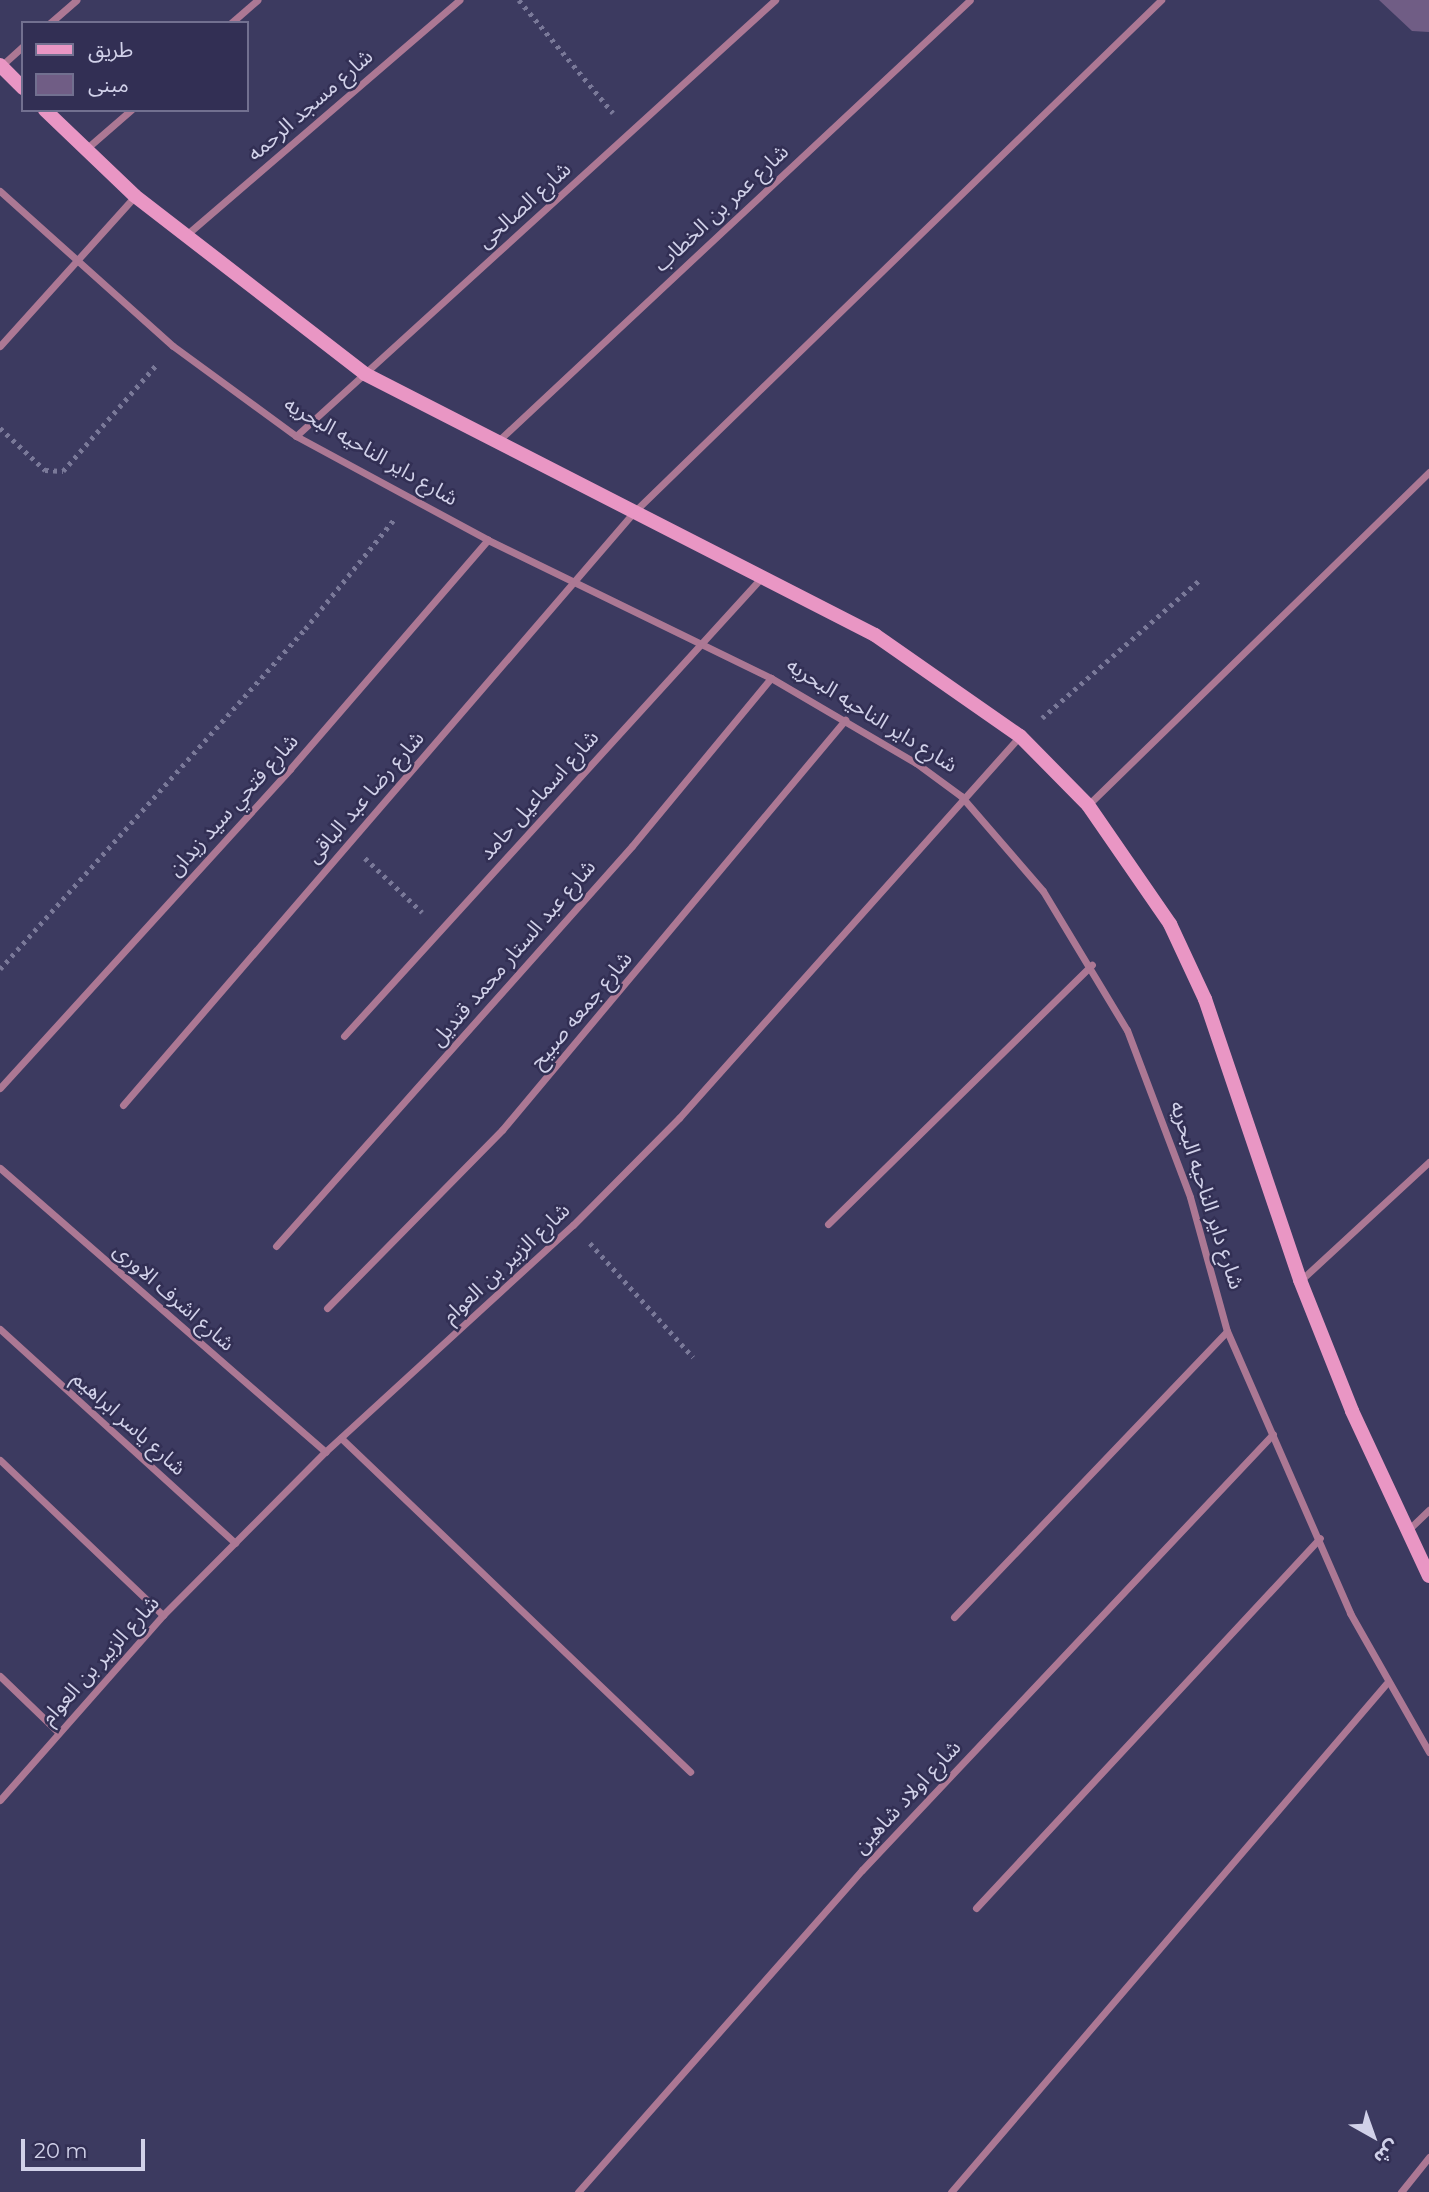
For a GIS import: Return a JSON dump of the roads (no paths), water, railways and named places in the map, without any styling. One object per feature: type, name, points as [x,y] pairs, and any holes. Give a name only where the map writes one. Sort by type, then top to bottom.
[{"type":"street","points":[[52,21],[76,0]]},
{"type":"street","points":[[233,21],[257,0]]},
{"type":"street","name":"شارع مسجد الرحمه","points":[[184,236],[458,0]]},
{"type":"street","name":"شارع الصالحى","points":[[296,436],[775,0]]},
{"type":"street","name":"شارع عمر بن الخطاب","points":[[496,442],[970,0]]},
{"type":"street","name":"شارع رضا عبد الباقى","points":[[123,1105],[634,513],[1161,0]]},
{"type":"street","points":[[21,48],[0,65],[21,86]]},
{"type":"street","points":[[47,112],[135,196],[365,374],[875,635],[1020,736],[1088,805],[1163,913],[1205,999],[1300,1280],[1406,1532],[1429,1576]]},
{"type":"street","points":[[85,150],[129,112]]},
{"type":"street","name":"شارع داير الناحيه البحريه","points":[[0,191],[173,346],[296,436],[488,540],[703,641],[845,720],[961,796],[1043,891],[1092,965],[1127,1030],[1158,1108],[1227,1331],[1386,1684],[1429,1752]]},
{"type":"street","points":[[0,346],[135,196]]},
{"type":"street","points":[[1088,805],[1429,472]]},
{"type":"street","name":"شارع فتحي سيد زيدان","points":[[0,1088],[290,769],[488,540]]},
{"type":"street","name":"شارع اسماعيل حامد","points":[[344,1037],[761,578]]},
{"type":"street","name":"شارع عبد الستار محمد قنديل","points":[[276,1246],[632,846],[771,678]]},
{"type":"street","name":"شارع جمعه صبيح","points":[[327,1308],[502,1130],[845,720]]},
{"type":"street","name":"شارع الزبير بن العوام","points":[[0,1800],[163,1615],[325,1452],[573,1225],[722,1071],[961,796],[1020,736]]},
{"type":"street","points":[[828,1224],[1092,965]]},
{"type":"street","points":[[1300,1280],[1429,1162]]},
{"type":"street","name":"شارع اشرف الاورى","points":[[0,1168],[325,1452]]},
{"type":"street","name":"شارع ياسر ابراهيم","points":[[0,1329],[235,1543]]},
{"type":"street","points":[[954,1617],[1227,1331]]},
{"type":"street","name":"شارع اولاد شاهين","points":[[578,2192],[862,1870],[1273,1434]]},
{"type":"street","points":[[341,1438],[690,1772]]},
{"type":"street","points":[[0,1460],[163,1615]]},
{"type":"street","points":[[1406,1532],[1429,1510]]},
{"type":"street","points":[[976,1908],[1320,1538]]},
{"type":"street","points":[[0,1676],[58,1732]]},
{"type":"street","points":[[951,2192],[1386,1684]]},
{"type":"street","points":[[1401,2192],[1429,2157]]}]
